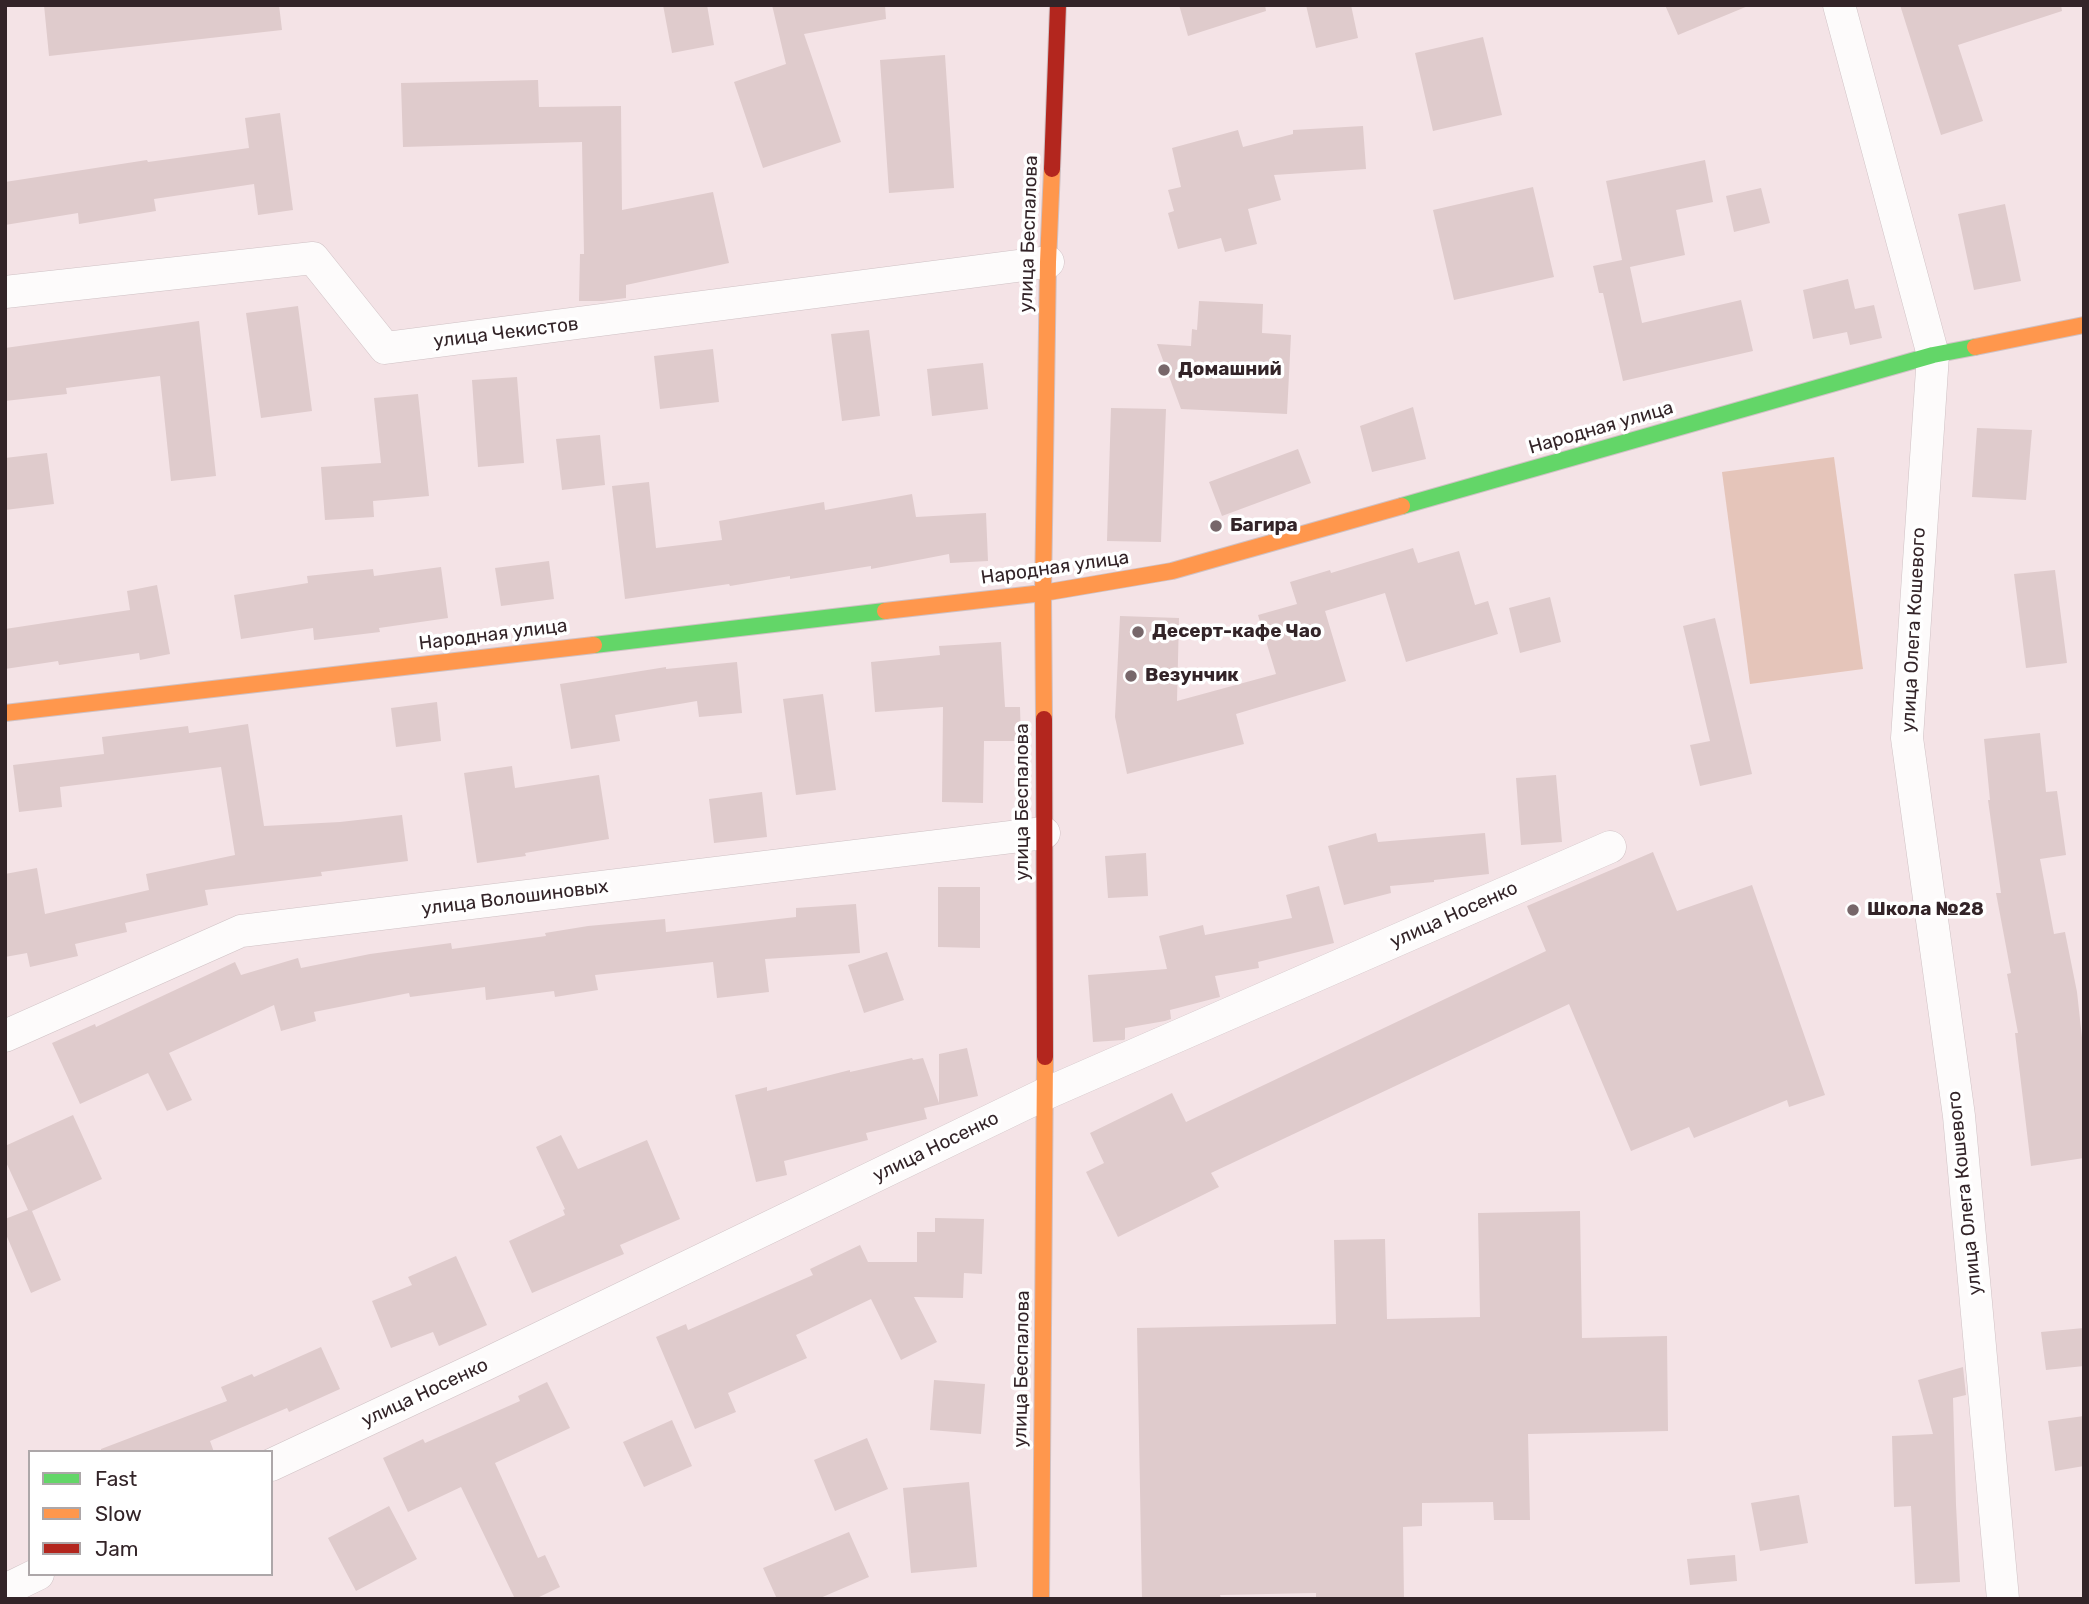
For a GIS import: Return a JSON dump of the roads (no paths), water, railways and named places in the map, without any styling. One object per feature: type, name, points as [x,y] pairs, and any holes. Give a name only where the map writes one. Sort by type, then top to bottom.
[{"type":"street","name":"улица Беспалова","points":[[1041,1599],[1045,1094],[1043,593],[1048,262],[1058,5]]},
{"type":"street","name":"улица Олега Кошевого","points":[[1839,5],[1933,355],[1907,738],[1959,1116],[2003,1599]]},
{"type":"street","name":"улица Чекистов","points":[[5,292],[313,258],[385,348],[1048,262]]},
{"type":"street","name":"Народная улица","points":[[5,713],[1043,593],[1172,571],[1933,355],[2084,325]]},
{"type":"street","name":"улица Волошиновых","points":[[5,1036],[242,931],[1044,833]]},
{"type":"street","name":"улица Носенко","points":[[273,1464],[1045,1094],[1610,847]]},
{"type":"street","points":[[5,1590],[34,1576]]},
{"type":"place","name":"Домашний","points":[[1164,370]]},
{"type":"place","name":"Багира","points":[[1216,526]]},
{"type":"place","name":"Десерт-кафе Чао","points":[[1138,632]]},
{"type":"place","name":"Везунчик","points":[[1131,676]]},
{"type":"place","name":"Школа №28","points":[[1853,910]]}]
